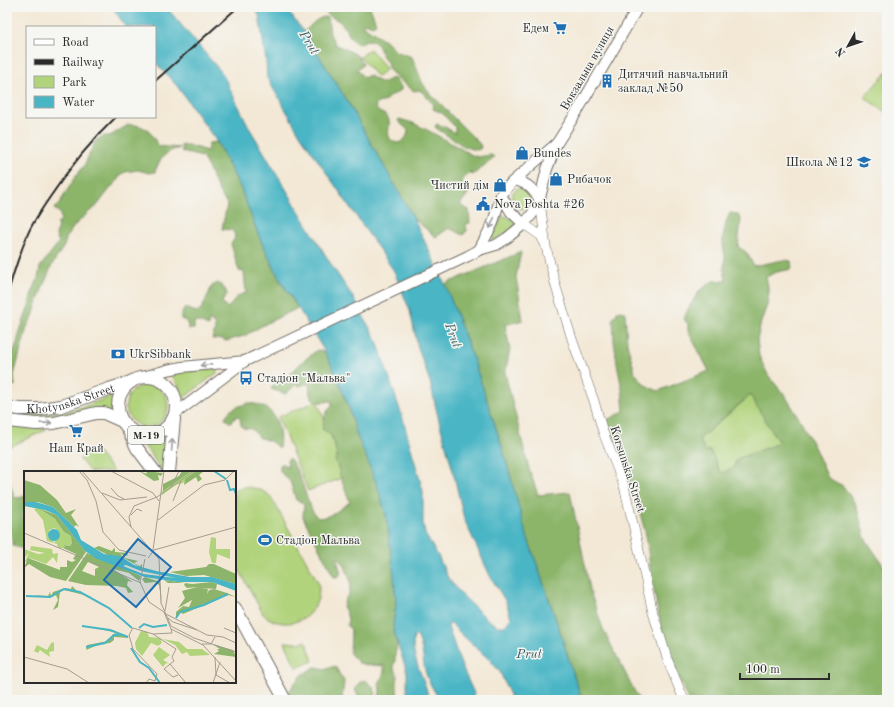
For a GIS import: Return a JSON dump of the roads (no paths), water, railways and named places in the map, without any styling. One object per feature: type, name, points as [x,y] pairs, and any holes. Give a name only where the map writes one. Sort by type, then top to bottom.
[{"type":"highway","name":"Khotynska Street","points":[[7,407],[19,409],[40,409],[61,406],[138,379]]},
{"type":"highway","name":"М-19","points":[[154,471],[137,448],[118,409],[118,401],[123,390],[138,379],[156,379],[164,383],[175,397],[176,401],[169,471]]},
{"type":"highway","name":"М-19","points":[[7,421],[36,424],[54,423],[96,413],[104,413],[124,424],[135,433],[145,436],[164,430],[171,423],[174,416]]},
{"type":"highway","points":[[236,610],[285,700]]},
{"type":"main road","name":"Вокзальна вулиця","points":[[540,200],[547,170],[558,143],[638,7]]},
{"type":"main road","name":"Вокзальна вулиця","points":[[502,195],[515,180],[558,143]]},
{"type":"main road","points":[[479,250],[496,245],[507,238],[524,224],[533,213],[540,200],[529,186],[515,180]]},
{"type":"main road","points":[[502,195],[512,212],[524,224]]},
{"type":"main road","points":[[479,250],[493,223],[502,195]]},
{"type":"main road","name":"Korsunska Street","points":[[540,200],[546,247],[556,287],[572,339],[624,486],[653,613],[668,662],[684,700]]},
{"type":"main road","name":"Korsunska Street","points":[[524,224],[541,236],[546,247]]},
{"type":"main road","name":"Khotynska Street","points":[[174,416],[245,361],[479,250]]},
{"type":"main road","name":"Khotynska Street","points":[[138,379],[182,367],[245,361]]},
{"type":"water","name":"Prut","points":[[112,7],[166,7],[222,73],[250,129],[332,266],[351,294],[377,341],[403,419],[423,491],[423,523],[425,534],[438,556],[448,578],[461,594],[488,620],[498,626],[505,626],[511,618],[506,602],[490,576],[464,519],[430,382],[418,348],[410,311],[394,271],[301,136],[267,78],[259,15],[253,7],[285,7],[304,32],[346,99],[414,219],[445,284],[474,361],[504,453],[525,530],[582,700],[512,700],[500,672],[490,660],[451,624],[449,624],[448,627],[462,667],[477,700],[439,700],[426,674],[419,641],[417,636],[414,636],[414,655],[429,700],[407,700],[407,672],[393,626],[396,603],[386,515],[378,488],[357,436],[349,408],[337,377],[325,352],[281,281],[260,239],[240,187],[217,142],[177,86],[156,63],[156,26],[125,26]]},
{"type":"railway","points":[[156,80],[238,7]]},
{"type":"railway","points":[[7,297],[21,251],[37,216],[73,165],[89,145],[115,118]]},
{"type":"place","name":"Едем","points":[[560,28]]},
{"type":"place","name":"Дитячий навчальний заклад №50","points":[[607,81]]},
{"type":"place","name":"Bundes","points":[[522,153]]},
{"type":"place","name":"Школа №12","points":[[864,162]]},
{"type":"place","name":"Рибачок","points":[[556,179]]},
{"type":"place","name":"Чистий дім","points":[[500,185]]},
{"type":"place","name":"Nova Poshta #26","points":[[483,204]]},
{"type":"place","name":"UkrSibbank","points":[[118,354]]},
{"type":"place","name":"Стадіон \"Мальва\"","points":[[246,378]]},
{"type":"place","name":"Наш Край","points":[[76,431]]},
{"type":"place","name":"Стадіон Мальва","points":[[265,540]]}]
